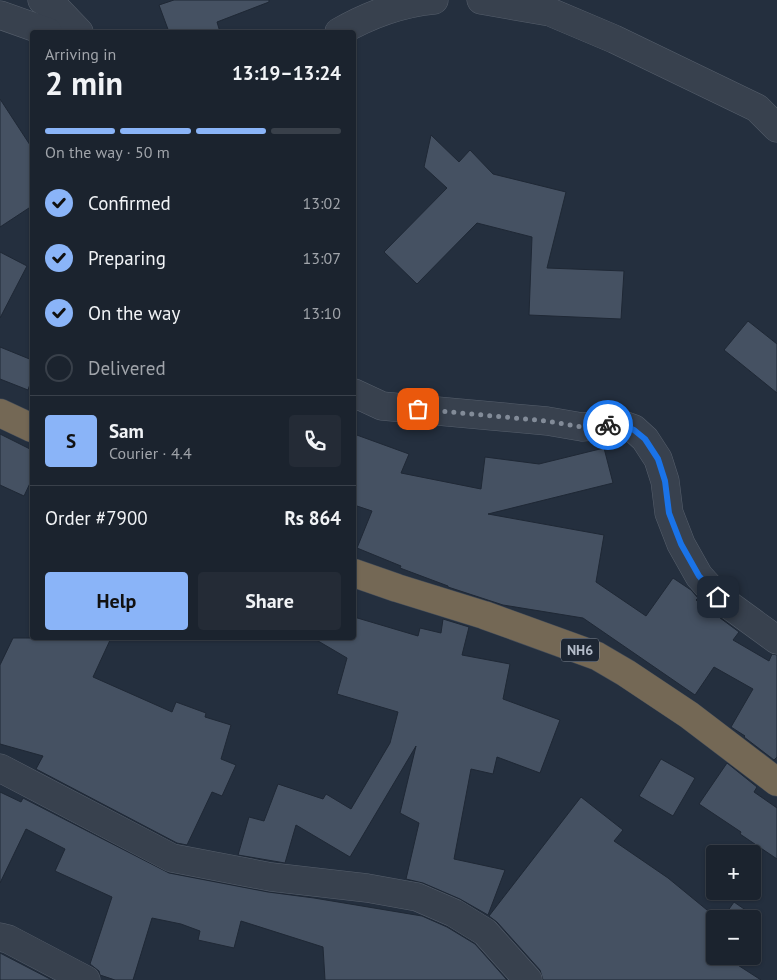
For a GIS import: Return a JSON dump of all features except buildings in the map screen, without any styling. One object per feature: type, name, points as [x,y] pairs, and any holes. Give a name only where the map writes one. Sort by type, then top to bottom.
[{"type":"highway","points":[[0,413],[30,427]]},
{"type":"highway","name":"NH6","points":[[356,574],[484,615],[597,656],[689,715],[777,782]]},
{"type":"street","points":[[343,30],[384,11],[422,1],[434,0]]},
{"type":"street","points":[[481,0],[550,12],[614,39],[757,108],[777,128]]},
{"type":"street","points":[[0,15],[50,18],[75,30]]},
{"type":"street","points":[[356,394],[382,406],[547,421],[582,427],[620,424],[634,430],[645,439],[658,459],[665,481],[669,513],[681,544],[699,576],[718,597],[777,640]]},
{"type":"street","points":[[0,768],[172,858],[271,877],[367,888],[417,897],[454,913],[485,932],[528,980]]},
{"type":"street","points":[[0,937],[8,939],[86,980]]},
{"type":"way so far","points":[[418,409],[547,421],[582,427],[608,425]]},
{"type":"route","points":[[608,425],[620,424],[634,430],[645,439],[658,459],[665,481],[669,513],[681,544],[699,576],[718,597]]}]
